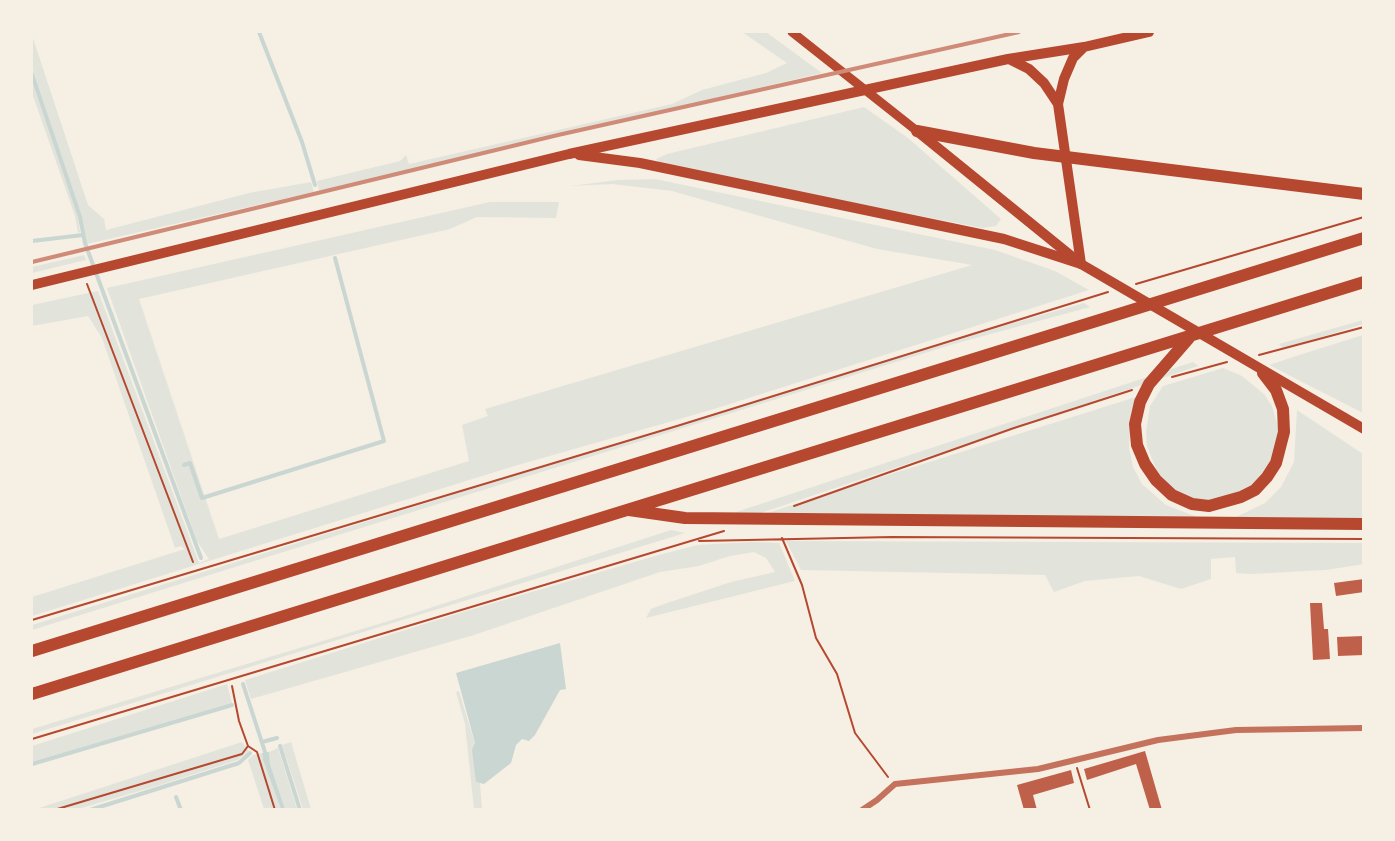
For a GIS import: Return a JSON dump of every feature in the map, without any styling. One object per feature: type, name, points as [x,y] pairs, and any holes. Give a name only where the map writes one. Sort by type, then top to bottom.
[{"type":"highway","points":[[917,131],[1034,153],[1364,194]]},
{"type":"highway","points":[[32,651],[1190,294],[1364,238]]},
{"type":"highway","points":[[32,694],[1364,282]]},
{"type":"highway","points":[[1191,336],[1149,384],[1140,402],[1135,424],[1137,445],[1145,464],[1156,480],[1172,495],[1192,504],[1209,506],[1227,503],[1255,490],[1276,463],[1284,432],[1283,409],[1276,390],[1263,373]]},
{"type":"highway","points":[[625,510],[685,518],[1364,524]]},
{"type":"main road","points":[[792,32],[1081,264],[1263,373],[1364,429]]},
{"type":"main road","points":[[32,285],[569,154],[1008,58],[1084,47],[1149,32]]},
{"type":"main road","points":[[1081,264],[1059,104],[1064,80],[1073,58],[1084,47]]},
{"type":"main road","points":[[1008,58],[1029,69],[1044,83],[1059,104]]},
{"type":"main road","points":[[569,154],[640,163],[1004,238],[1081,264]]},
{"type":"street","points":[[862,810],[895,784],[1038,769],[1128,745],[1236,730],[1364,728]]},
{"type":"path","points":[[1157,278],[1364,217]]},
{"type":"path","points":[[86,272],[193,562]]},
{"type":"path","points":[[32,621],[677,426],[1084,299]]},
{"type":"path","points":[[1284,350],[1364,327]]},
{"type":"path","points":[[1170,377],[1202,367]]},
{"type":"path","points":[[790,507],[1014,428],[1149,384]]},
{"type":"path","points":[[32,739],[469,606],[696,541],[726,530]]},
{"type":"path","points":[[696,541],[782,538],[1364,539]]},
{"type":"path","points":[[782,538],[802,585],[816,638],[837,674],[855,733],[895,784]]},
{"type":"path","points":[[232,686],[239,721],[248,746],[257,752],[275,810]]},
{"type":"path","points":[[54,810],[242,754],[248,746]]},
{"type":"path","points":[[1075,759],[1090,810]]},
{"type":"shaded area","points":[[742,32],[766,32],[822,73],[319,191],[317,181],[400,161],[406,155],[409,164],[672,104],[702,90],[766,73],[787,63]]},
{"type":"shaded area","points":[[32,35],[88,205],[104,219],[106,230],[249,193],[311,182],[314,192],[87,244],[80,212],[32,67]]},
{"type":"shaded area","points":[[32,78],[78,217],[80,232],[78,233],[75,216],[32,93]]},
{"type":"shaded area","points":[[864,107],[908,138],[1001,219],[996,226],[982,228],[661,165],[656,159],[667,154]]},
{"type":"shaded area","points":[[655,179],[995,250],[1055,271],[1089,290],[711,410],[511,467],[32,616],[32,597],[185,549],[181,546],[175,548],[102,338],[88,316],[32,326],[32,305],[98,291],[199,563],[209,559],[197,541],[107,288],[490,202],[559,202],[556,218],[477,217],[450,229],[139,299],[219,539],[469,461],[462,425],[488,416],[485,409],[972,265],[877,249],[672,191],[612,184],[570,186],[618,180]]},
{"type":"shaded area","points":[[84,255],[86,260],[32,273],[32,267]]},
{"type":"shaded area","points":[[1084,303],[1090,307],[954,344],[32,630],[32,625],[953,340]]},
{"type":"shaded area","points":[[1363,320],[1363,324],[1283,349],[1279,344]]},
{"type":"shaded area","points":[[1363,335],[1363,413],[1269,365],[1299,355]]},
{"type":"shaded area","points":[[1193,362],[1198,366],[737,521],[727,515]]},
{"type":"shaded area","points":[[1223,368],[1242,376],[1264,394],[1272,406],[1280,434],[1278,450],[1251,490],[1206,503],[1179,495],[1159,476],[1147,446],[1146,432],[1150,406],[1163,386]]},
{"type":"shaded area","points":[[1136,397],[1131,412],[1129,448],[1133,467],[1142,484],[1166,505],[1197,517],[764,514]]},
{"type":"shaded area","points":[[1297,410],[1363,454],[1363,519],[1234,518],[1265,503],[1281,487],[1294,462]]},
{"type":"shaded area","points":[[671,530],[685,533],[32,734],[32,729],[405,616]]},
{"type":"shaded area","points":[[786,541],[1363,543],[1364,564],[1326,570],[1250,574],[1236,573],[1235,557],[1211,559],[1211,579],[1181,589],[1139,576],[1085,581],[1054,592],[1045,575],[801,570]]},
{"type":"shaded area","points":[[779,543],[795,581],[646,618],[651,609],[664,604],[731,582],[775,572],[766,558],[754,552],[730,556],[699,566],[660,572],[474,635],[251,699],[245,680],[463,612],[655,556],[697,545]]},
{"type":"shaded area","points":[[560,643],[566,689],[560,690],[535,735],[529,741],[522,739],[516,745],[511,763],[484,784],[476,782],[472,750],[475,743],[456,673]]},
{"type":"shaded area","points":[[227,684],[232,703],[32,762],[32,746]]},
{"type":"shaded area","points":[[459,691],[475,744],[476,782],[480,783],[482,809],[474,809],[465,724],[456,692]]},
{"type":"shaded area","points":[[242,742],[249,751],[238,760],[78,809],[33,810]]},
{"type":"shaded area","points":[[291,742],[311,809],[303,809],[282,745]]},
{"type":"shaded area","points":[[278,748],[297,809],[285,809],[270,764],[269,752]]},
{"type":"shaded area","points":[[269,752],[270,764],[285,809],[281,809],[263,760],[262,753]]},
{"type":"shaded area","points":[[262,753],[281,809],[264,809],[248,760],[253,755]]},
{"type":"building","points":[[1364,579],[1364,592],[1336,596],[1334,583]]},
{"type":"building","points":[[1310,603],[1322,603],[1324,629],[1328,629],[1330,659],[1313,660]]},
{"type":"building","points":[[1364,636],[1364,655],[1338,656],[1337,637]]},
{"type":"building","points":[[1145,751],[1162,810],[1150,810],[1136,764],[1087,780],[1084,769]]},
{"type":"building","points":[[1071,770],[1074,783],[1033,795],[1037,810],[1024,810],[1017,785]]},
{"type":"waterway","points":[[259,32],[302,142],[315,185]]},
{"type":"waterway","points":[[32,74],[80,217],[85,243],[201,558]]},
{"type":"waterway","points":[[32,241],[83,235]]},
{"type":"waterway","points":[[184,465],[190,463],[202,498],[384,441],[335,258]]},
{"type":"waterway","points":[[243,684],[266,755]]},
{"type":"waterway","points":[[32,764],[232,705]]},
{"type":"waterway","points":[[262,742],[277,738]]},
{"type":"waterway","points":[[280,746],[300,810]]},
{"type":"waterway","points":[[90,810],[239,763],[250,753]]},
{"type":"waterway","points":[[176,797],[181,810]]},
{"type":"railway","points":[[32,262],[558,135],[1019,32]]}]
